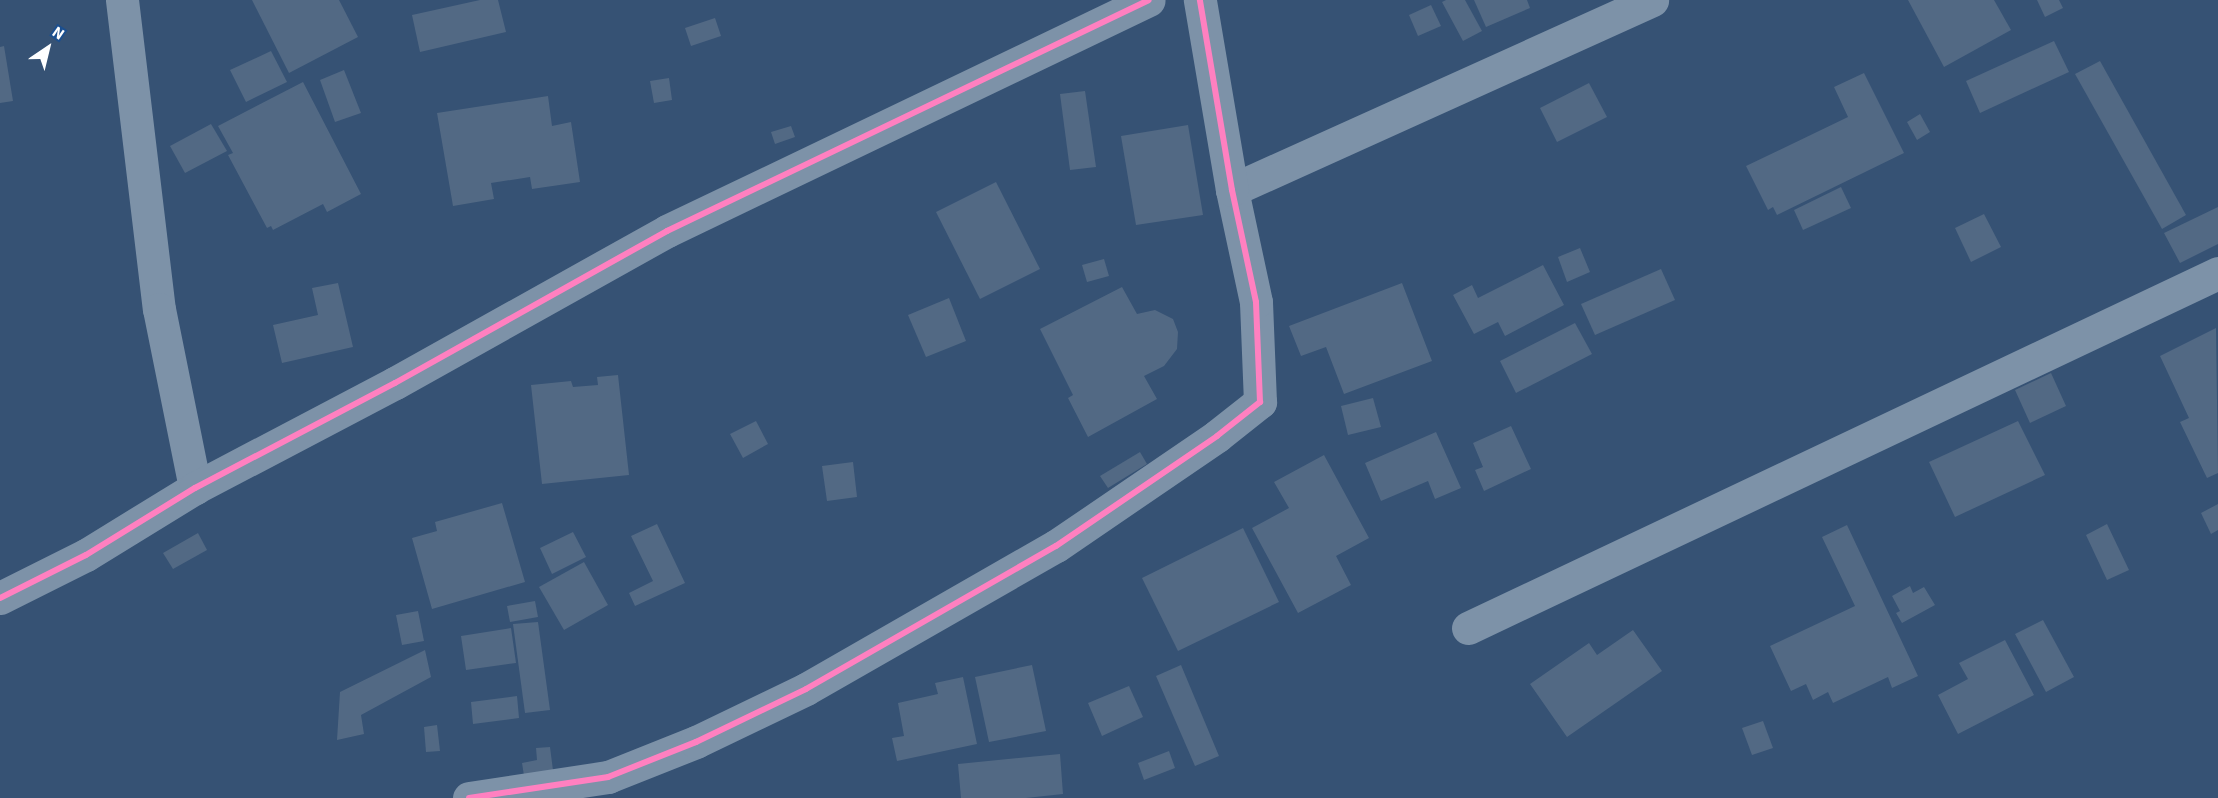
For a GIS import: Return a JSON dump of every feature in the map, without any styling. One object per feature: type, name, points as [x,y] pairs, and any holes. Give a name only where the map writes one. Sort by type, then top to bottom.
[{"type":"street","points":[[122,0],[159,309],[195,488]]},
{"type":"street","points":[[0,598],[86,555],[195,488],[395,382],[667,231],[1149,0]]},
{"type":"street","points":[[469,798],[608,777],[696,742],[807,689],[1056,546],[1217,436],[1260,402],[1256,302],[1232,190],[1200,0]]},
{"type":"street","points":[[1232,190],[1652,0]]},
{"type":"street","points":[[1468,628],[2218,273]]},
{"type":"building","points":[[252,0],[339,0],[358,37],[289,73]]},
{"type":"building","points":[[480,0],[498,0],[506,32],[420,52],[412,15]]},
{"type":"building","points":[[1465,0],[1482,31],[1463,41],[1442,2]]},
{"type":"building","points":[[1474,0],[1527,0],[1530,8],[1486,27]]},
{"type":"building","points":[[1908,0],[1994,0],[2011,30],[1944,67]]},
{"type":"building","points":[[2037,0],[2059,0],[2063,8],[2045,17]]},
{"type":"building","points":[[1431,5],[1441,26],[1418,36],[1409,15]]},
{"type":"building","points":[[715,18],[721,36],[691,46],[685,28]]},
{"type":"building","points":[[2054,41],[2069,72],[1980,113],[1966,81]]},
{"type":"building","points":[[4,46],[13,101],[0,103],[0,47]]},
{"type":"building","points":[[271,51],[287,82],[246,102],[230,70]]},
{"type":"building","points":[[2100,61],[2186,215],[2162,229],[2075,74]]},
{"type":"building","points":[[344,70],[361,113],[335,122],[320,80]]},
{"type":"building","points":[[1864,73],[1904,153],[1777,215],[1773,207],[1768,210],[1746,166],[1848,117],[1834,87]]},
{"type":"building","points":[[669,78],[672,100],[654,103],[650,81]]},
{"type":"building","points":[[303,82],[361,194],[327,212],[323,204],[273,230],[271,226],[267,228],[228,155],[233,153],[218,126]]},
{"type":"building","points":[[1589,83],[1607,117],[1557,142],[1540,108]]},
{"type":"building","points":[[1085,91],[1096,167],[1070,170],[1060,94]]},
{"type":"building","points":[[548,96],[552,126],[571,122],[580,182],[532,189],[530,177],[491,183],[494,199],[453,206],[437,113]]},
{"type":"building","points":[[1920,114],[1930,132],[1917,140],[1907,122]]},
{"type":"building","points":[[211,124],[227,151],[185,173],[170,146]]},
{"type":"building","points":[[1188,125],[1203,215],[1136,225],[1121,136]]},
{"type":"building","points":[[791,126],[795,137],[775,144],[771,132]]},
{"type":"building","points":[[996,182],[1040,269],[980,299],[936,212]]},
{"type":"building","points":[[1841,187],[1851,208],[1803,230],[1794,210]]},
{"type":"building","points":[[2218,207],[2218,244],[2180,263],[2164,233]]},
{"type":"building","points":[[1984,214],[2001,247],[1971,262],[1955,228]]},
{"type":"building","points":[[1580,248],[1590,272],[1567,282],[1558,257]]},
{"type":"building","points":[[1104,259],[1109,276],[1087,282],[1082,265]]},
{"type":"building","points":[[1543,265],[1564,305],[1505,336],[1498,322],[1474,334],[1453,295],[1472,285],[1478,298]]},
{"type":"building","points":[[1661,269],[1675,300],[1595,335],[1581,304]]},
{"type":"building","points":[[338,283],[353,347],[282,363],[273,325],[318,315],[312,288]]},
{"type":"building","points":[[1402,283],[1432,361],[1344,394],[1326,347],[1301,356],[1289,326]]},
{"type":"building","points":[[1122,287],[1137,314],[1155,310],[1173,319],[1178,332],[1177,349],[1164,366],[1144,376],[1157,399],[1088,437],[1068,398],[1073,395],[1040,329]]},
{"type":"building","points":[[949,298],[966,341],[926,357],[908,315]]},
{"type":"building","points":[[1575,323],[1592,354],[1516,393],[1500,361]]},
{"type":"building","points":[[2216,328],[2218,473],[2207,478],[2180,422],[2189,418],[2160,356]]},
{"type":"building","points":[[2051,373],[2066,406],[2030,423],[2015,390]]},
{"type":"building","points":[[618,375],[629,475],[542,484],[531,385],[571,381],[573,387],[598,385],[597,377]]},
{"type":"building","points":[[1373,398],[1381,427],[1348,435],[1341,406]]},
{"type":"building","points":[[756,421],[768,444],[743,458],[730,434]]},
{"type":"building","points":[[2018,421],[2045,475],[1955,517],[1929,462]]},
{"type":"building","points":[[1511,426],[1531,469],[1484,491],[1475,470],[1483,467],[1473,443]]},
{"type":"building","points":[[1436,432],[1461,488],[1435,499],[1428,481],[1381,501],[1365,463]]},
{"type":"building","points":[[1140,452],[1147,464],[1108,488],[1100,476]]},
{"type":"building","points":[[1324,455],[1369,538],[1336,556],[1351,585],[1298,613],[1252,528],[1289,508],[1274,482]]},
{"type":"building","points":[[853,462],[857,497],[827,501],[822,466]]},
{"type":"building","points":[[502,503],[525,582],[432,609],[412,538],[437,531],[435,522]]},
{"type":"building","points":[[2218,504],[2218,530],[2211,534],[2201,513]]},
{"type":"building","points":[[657,524],[685,583],[635,606],[629,593],[653,581],[631,536]]},
{"type":"building","points":[[2107,524],[2129,570],[2107,580],[2086,535]]},
{"type":"building","points":[[1847,525],[1918,676],[1892,688],[1888,677],[1833,703],[1828,692],[1813,700],[1806,684],[1791,691],[1770,646],[1855,606],[1822,537]]},
{"type":"building","points":[[1243,528],[1279,602],[1178,651],[1142,578]]},
{"type":"building","points":[[573,532],[586,557],[552,574],[540,548]]},
{"type":"building","points":[[198,533],[207,550],[173,569],[163,553]]},
{"type":"building","points":[[584,562],[608,605],[564,630],[539,587]]},
{"type":"building","points":[[1910,586],[1913,593],[1924,587],[1935,605],[1902,623],[1896,613],[1900,611],[1892,596]]},
{"type":"building","points":[[535,601],[538,617],[510,622],[507,606]]},
{"type":"building","points":[[418,611],[424,641],[402,645],[396,615]]},
{"type":"building","points":[[2043,620],[2074,677],[2046,692],[2015,634]]},
{"type":"building","points":[[538,622],[550,710],[525,713],[513,624]]},
{"type":"building","points":[[511,628],[516,663],[466,670],[461,636]]},
{"type":"building","points":[[1633,630],[1662,671],[1567,737],[1530,684],[1589,643],[1597,655]]},
{"type":"building","points":[[2005,640],[2034,695],[1958,734],[1938,695],[1968,679],[1959,663]]},
{"type":"building","points":[[425,650],[431,677],[361,715],[364,734],[337,740],[340,692]]},
{"type":"building","points":[[1032,665],[1046,731],[989,742],[975,677]]},
{"type":"building","points":[[1181,665],[1219,756],[1195,766],[1156,676]]},
{"type":"building","points":[[963,677],[977,744],[897,761],[892,738],[904,736],[898,703],[938,694],[935,683]]},
{"type":"building","points":[[1129,686],[1143,717],[1102,736],[1088,703]]},
{"type":"building","points":[[517,696],[519,718],[473,724],[471,702]]},
{"type":"building","points":[[1763,721],[1773,748],[1752,755],[1742,728]]},
{"type":"building","points":[[437,725],[440,751],[426,752],[424,727]]},
{"type":"building","points":[[550,747],[554,778],[525,782],[522,763],[537,760],[536,748]]},
{"type":"building","points":[[1169,751],[1175,768],[1144,780],[1138,763]]},
{"type":"building","points":[[1060,754],[1063,794],[1026,798],[961,798],[958,764]]},
{"type":"cycle path","points":[[0,598],[86,555],[195,488],[395,383],[667,231],[1149,0]]},
{"type":"cycle path","points":[[469,798],[608,777],[696,742],[806,689],[1056,546],[1217,436],[1260,402],[1256,302],[1232,190],[1200,0]]}]
